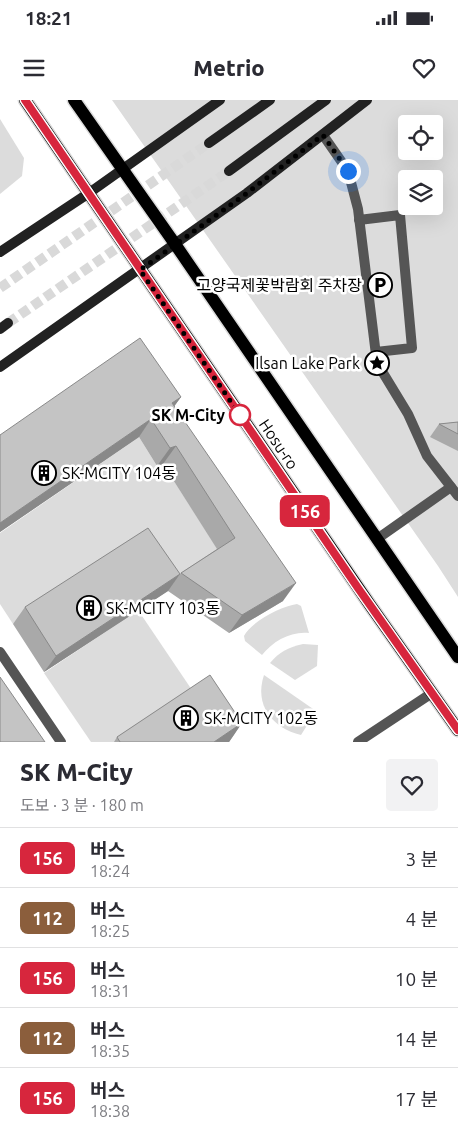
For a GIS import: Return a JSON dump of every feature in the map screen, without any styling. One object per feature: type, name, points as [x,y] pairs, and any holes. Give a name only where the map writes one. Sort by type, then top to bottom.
[{"type":"main road","name":"Hosu-ro","points":[[25,100],[140,270],[458,730]]},
{"type":"main road","name":"Hosu-ro","points":[[74,100],[458,657]]},
{"type":"main road","points":[[0,252],[89,193],[220,100]]},
{"type":"main road","points":[[208,143],[270,100]]},
{"type":"main road","points":[[229,170],[326,100]]},
{"type":"main road","points":[[0,368],[247,193],[367,100]]},
{"type":"lane","points":[[323,135],[348,171],[359,220],[378,363],[408,414],[427,456],[458,496]]},
{"type":"lane","points":[[359,220],[400,216],[412,348],[376,352]]},
{"type":"lane","points":[[377,540],[451,487]]},
{"type":"lane","points":[[0,652],[61,742]]},
{"type":"lane","points":[[358,742],[432,693]]},
{"type":"shaded area","name":"Ilsan Lake Park","points":[[112,100],[458,100],[458,597],[438,566]]},
{"type":"shaded area","points":[[0,119],[24,158],[22,176],[0,194]]},
{"type":"shaded area","points":[[139,437],[157,466],[163,464],[222,556],[168,591],[136,545],[13,624],[0,604],[0,533]]},
{"type":"shaded area","points":[[297,604],[301,606],[309,633],[289,635],[271,645],[262,655],[245,641],[244,636],[260,620],[275,611]]},
{"type":"shaded area","points":[[138,610],[196,696],[126,742],[91,742],[44,673]]},
{"type":"shaded area","points":[[303,644],[318,645],[317,666],[295,680],[270,663],[285,650]]},
{"type":"shaded area","points":[[264,675],[316,711],[301,735],[282,727],[268,714],[261,696]]},
{"type":"building","points":[[140,338],[181,397],[172,403],[296,583],[242,615],[181,573],[235,538],[176,446],[170,448],[151,419],[0,523],[0,435]]},
{"type":"building","points":[[458,422],[458,434],[439,424]]},
{"type":"building","name":"SK-MCITY 103동","points":[[148,528],[180,574],[56,656],[25,607]]},
{"type":"building","points":[[210,675],[242,723],[214,742],[120,742],[117,737]]},
{"type":"building","points":[[0,677],[45,742],[0,742]]},
{"type":"tunnel","points":[[0,288],[209,143]]},
{"type":"tunnel","points":[[8,323],[229,171]]},
{"type":"bus line","name":"156","points":[[25,100],[358,588],[458,730]]},
{"type":"place","name":"고양국제꽃박람회 주차장","points":[[380,285]]},
{"type":"place","name":"Ilsan Lake Park","points":[[377,363]]},
{"type":"place","name":"SK M-City","points":[[240,415]]},
{"type":"place","name":"SK-MCITY 104동","points":[[44,473]]},
{"type":"place","name":"SK-MCITY 103동","points":[[89,608]]},
{"type":"place","name":"SK-MCITY 102동","points":[[186,718]]},
{"type":"route","points":[[240,415],[140,270],[247,193],[290,158],[323,135],[348,171]]}]
